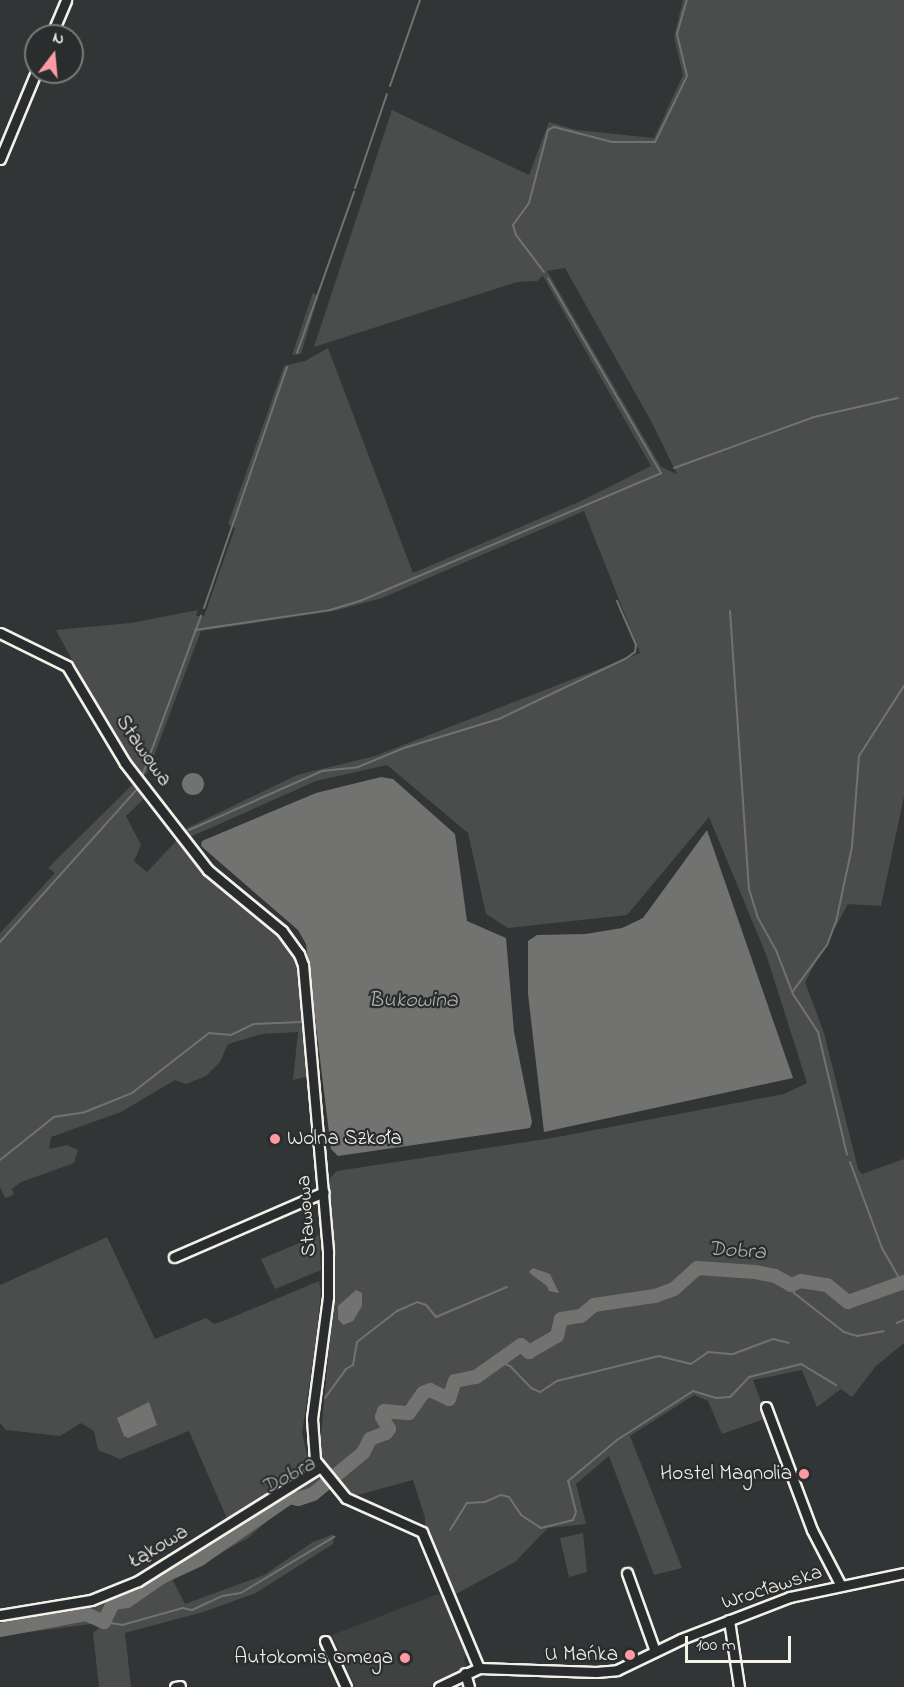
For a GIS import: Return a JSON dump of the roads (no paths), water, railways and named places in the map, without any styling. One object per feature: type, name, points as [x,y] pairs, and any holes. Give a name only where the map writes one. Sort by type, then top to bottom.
[{"type":"street","points":[[56,24],[66,0]]},
{"type":"street","points":[[0,159],[31,84]]},
{"type":"street","name":"Stawowa","points":[[0,633],[67,666],[125,763],[208,870],[282,931],[299,954],[303,965],[324,1192],[328,1297],[312,1419],[322,1472],[346,1498],[422,1532],[478,1668]]},
{"type":"street","points":[[174,1257],[324,1192]]},
{"type":"street","points":[[766,1407],[812,1530],[841,1586]]},
{"type":"street","name":"Łąkowa","points":[[0,1615],[91,1600],[138,1581],[322,1472]]},
{"type":"street","points":[[627,1573],[655,1651]]},
{"type":"street","name":"Wrocławska","points":[[439,1687],[478,1668],[606,1672],[790,1597],[904,1573]]},
{"type":"street","points":[[729,1620],[739,1687]]},
{"type":"street","points":[[325,1641],[346,1687]]},
{"type":"street","points":[[465,1673],[469,1687]]},
{"type":"water","points":[[193,773],[201,776],[204,784],[201,792],[193,795],[185,792],[182,784],[185,776]]},
{"type":"water","name":"Bukowina","points":[[381,777],[393,779],[455,834],[467,921],[506,938],[514,1032],[532,1122],[530,1128],[338,1156],[331,1149],[306,944],[298,930],[201,846],[202,841],[316,793]]},
{"type":"water","points":[[707,830],[793,1078],[544,1132],[528,994],[528,941],[537,935],[586,934],[622,928],[643,918]]},
{"type":"water","points":[[533,1268],[550,1274],[559,1293],[549,1291],[547,1286],[532,1275],[529,1272]]},
{"type":"water","points":[[356,1290],[362,1293],[362,1306],[353,1321],[343,1325],[338,1319],[338,1306]]},
{"type":"water","points":[[149,1402],[157,1425],[128,1438],[124,1436],[117,1418]]},
{"type":"waterway","points":[[390,86],[420,0]]},
{"type":"waterway","points":[[544,272],[516,235],[513,225],[529,203],[548,130],[554,127],[612,142],[655,142],[687,76],[677,34],[687,0]]},
{"type":"waterway","points":[[355,188],[387,94]]},
{"type":"waterway","points":[[297,353],[354,192]]},
{"type":"waterway","points":[[195,630],[330,610],[360,601],[661,473],[548,278]]},
{"type":"waterway","points":[[204,608],[287,367]]},
{"type":"waterway","points":[[674,468],[814,417],[898,398]]},
{"type":"waterway","points":[[189,830],[322,771],[358,767],[404,748],[499,719],[625,659],[635,652],[636,645],[617,601]]},
{"type":"waterway","points":[[730,611],[749,889],[757,916],[776,950],[793,994],[818,1032],[847,1155]]},
{"type":"waterway","points":[[141,779],[201,616]]},
{"type":"waterway","points":[[793,991],[827,945],[836,922],[852,847],[859,756],[904,686]]},
{"type":"waterway","points":[[0,942],[139,787]]},
{"type":"waterway","points":[[0,1160],[54,1117],[85,1112],[132,1093],[209,1033],[231,1035],[254,1024],[301,1022]]},
{"type":"waterway","points":[[850,1162],[882,1248],[902,1283]]},
{"type":"waterway","name":"Dobra","points":[[0,1630],[86,1614],[104,1622],[113,1603],[127,1601],[162,1577],[200,1559],[290,1497],[298,1499],[313,1494],[363,1453],[370,1439],[386,1433],[389,1429],[382,1417],[384,1411],[409,1413],[423,1393],[430,1390],[449,1399],[455,1381],[476,1377],[521,1345],[529,1352],[557,1336],[561,1319],[581,1316],[594,1305],[655,1296],[674,1289],[697,1268],[755,1272],[775,1276],[791,1285],[801,1281],[827,1285],[848,1302],[904,1282]]},
{"type":"waterway","points":[[791,1285],[794,1293],[844,1332],[857,1336],[884,1331]]},
{"type":"waterway","points":[[325,1398],[346,1369],[353,1365],[357,1342],[397,1311],[417,1302],[426,1305],[436,1317],[507,1287]]},
{"type":"waterway","points":[[897,1323],[904,1320]]},
{"type":"waterway","points":[[498,1361],[510,1366],[531,1388],[540,1392],[557,1381],[659,1356],[691,1364],[708,1352],[733,1354],[773,1339],[789,1343]]},
{"type":"waterway","points":[[450,1530],[467,1503],[485,1502],[501,1495],[509,1497],[521,1515],[541,1528],[573,1520],[576,1512],[568,1481],[617,1440],[693,1391],[716,1398],[730,1397],[749,1377],[801,1364],[836,1385]]},
{"type":"waterway","points":[[104,1622],[122,1625],[183,1608],[192,1610],[222,1596],[241,1593],[334,1537]]},
{"type":"place","name":"Wolna Szkoła","points":[[275,1139]]},
{"type":"place","name":"Hostel Magnolia","points":[[804,1474]]},
{"type":"place","name":"U Mańka","points":[[630,1655]]},
{"type":"place","name":"Autokomis Omega","points":[[405,1658]]}]
